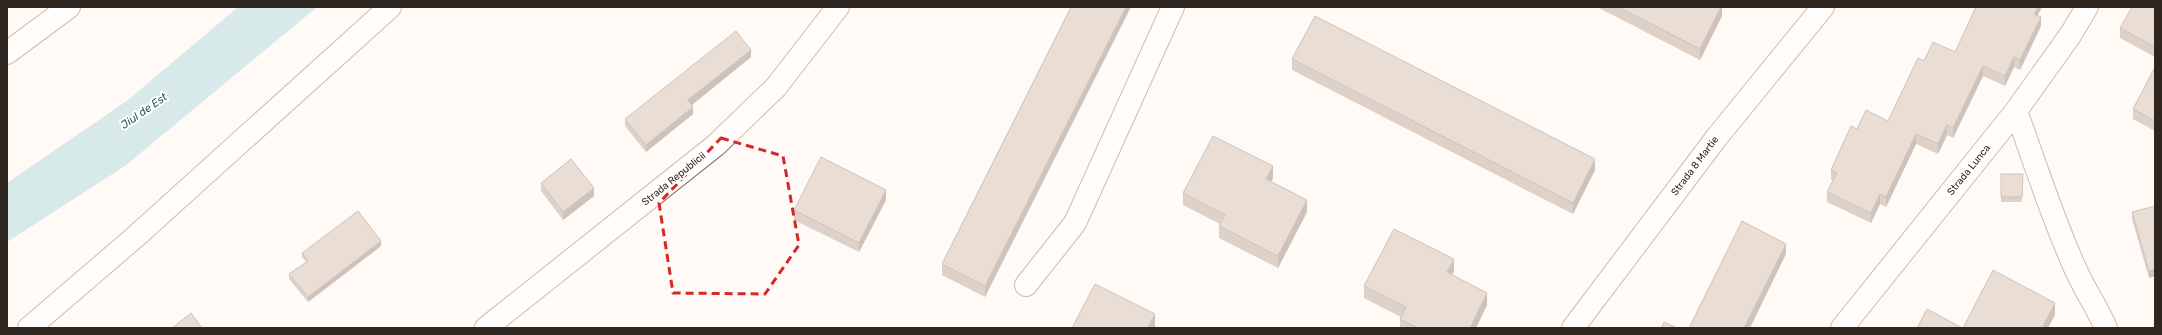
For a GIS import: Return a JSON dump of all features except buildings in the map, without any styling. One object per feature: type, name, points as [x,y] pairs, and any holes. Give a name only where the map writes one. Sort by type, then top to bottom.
[{"type":"street","points":[[7,53],[69,7]]},
{"type":"street","points":[[29,328],[134,238],[390,7]]},
{"type":"street","name":"Strada Republicii","points":[[486,328],[716,145],[776,87],[838,7]]},
{"type":"street","points":[[1026,285],[1075,223],[1173,7]]},
{"type":"street","name":"Strada 8 Martie","points":[[1573,328],[1717,137],[1823,7]]},
{"type":"street","name":"Strada Lunca","points":[[1842,328],[2016,111],[2071,34],[2087,7]]},
{"type":"street","points":[[2016,111],[2046,194],[2076,270],[2099,310],[2106,328]]},
{"type":"highlighted area","points":[[721,138],[783,156],[799,245],[765,294],[673,293],[659,203]]},
{"type":"water","name":"Jiul de Est","points":[[238,7],[317,7],[125,166],[7,242],[7,183],[128,100]]}]
